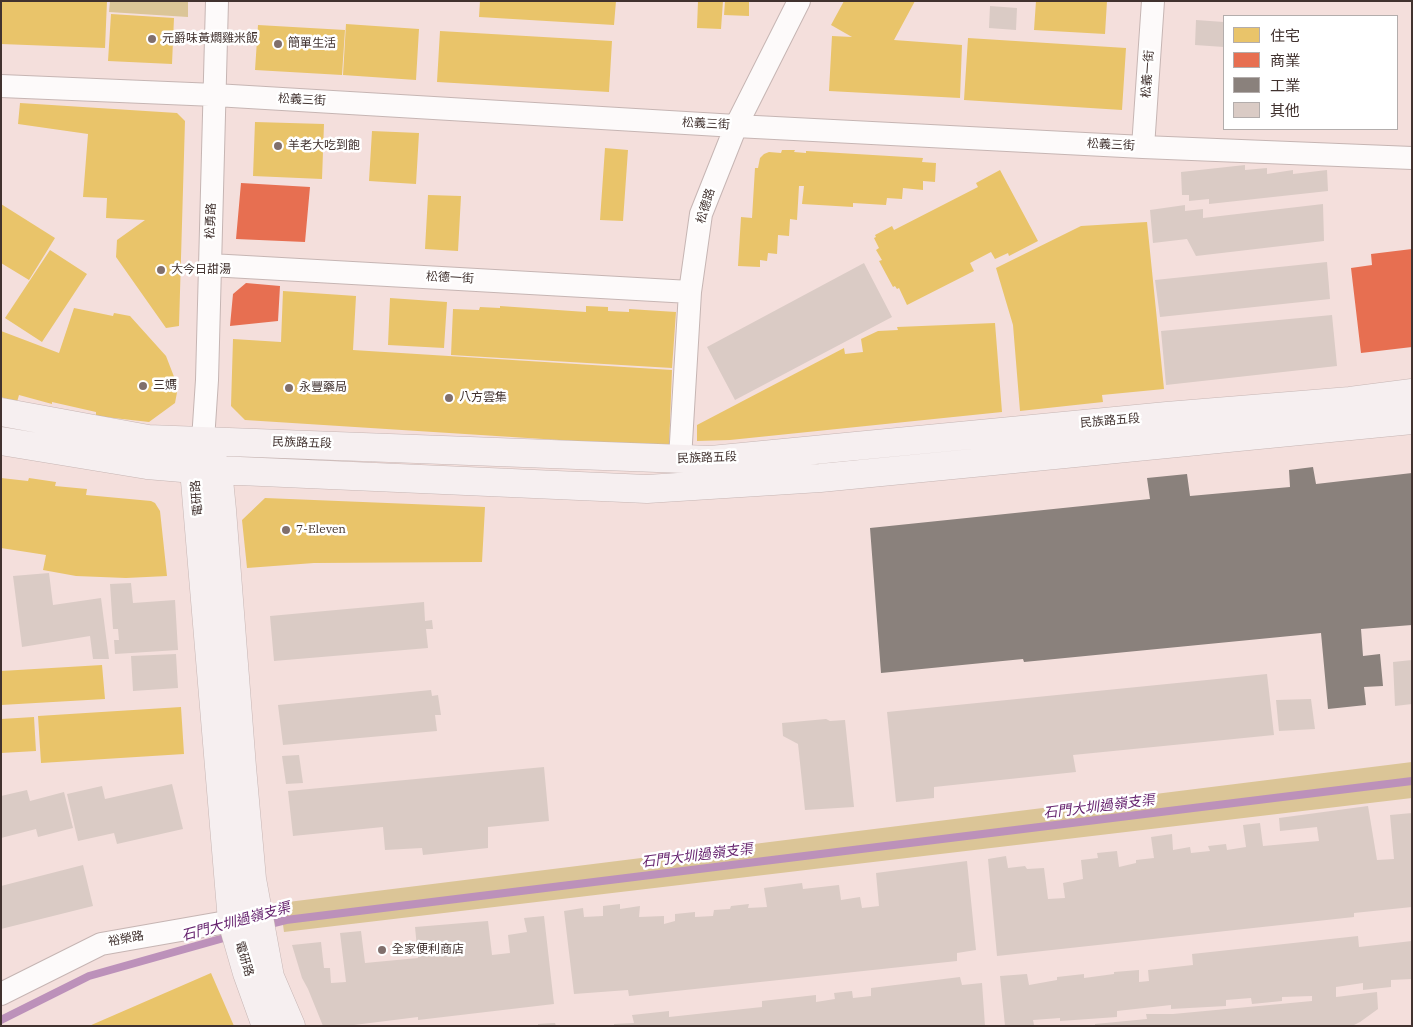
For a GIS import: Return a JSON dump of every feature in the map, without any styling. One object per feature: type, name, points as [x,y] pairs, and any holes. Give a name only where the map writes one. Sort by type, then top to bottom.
[{"type":"main road","name":"民族路五段","points":[[1,412],[148,439],[711,460],[1110,421],[1350,401],[1412,393]]},
{"type":"main road","points":[[1,441],[147,465],[647,489],[820,478],[1412,420]]},
{"type":"main road","name":"電研路","points":[[203,440],[232,921],[247,973],[266,1026]]},
{"type":"main road","name":"電研路","points":[[206,469],[226,547],[252,879],[270,977],[291,1026]]},
{"type":"street","name":"松勇路","points":[[203,440],[207,380],[217,1]]},
{"type":"street","name":"松德路","points":[[680,459],[690,292],[701,214],[736,126],[799,1]]},
{"type":"street","name":"松義一街","points":[[1143,147],[1153,1]]},
{"type":"street","name":"松義三街","points":[[1,86],[215,95],[736,126],[1143,147],[1412,158]]},
{"type":"street","name":"松德一街","points":[[210,265],[690,292]]},
{"type":"street","name":"裕榮路","points":[[1,994],[101,944],[232,921]]},
{"type":"shaded area","points":[[110,1],[188,1],[188,17],[109,12]]},
{"type":"shaded area","points":[[1412,762],[1412,798],[284,932],[280,903]]},
{"type":"building: 住宅","points":[[1,1],[107,1],[105,48],[1,44]]},
{"type":"building: 住宅","points":[[480,1],[616,1],[614,25],[479,17]]},
{"type":"building: 住宅","points":[[698,1],[723,1],[721,29],[697,28]]},
{"type":"building: 住宅","points":[[725,1],[749,1],[749,16],[724,15]]},
{"type":"building: 住宅","points":[[844,1],[915,1],[894,40],[962,45],[960,98],[829,91],[832,36],[852,37],[831,25]]},
{"type":"building: 住宅","points":[[1036,1],[1107,1],[1105,34],[1034,30]]},
{"type":"building: 住宅","points":[[111,14],[174,18],[172,64],[108,61]]},
{"type":"building: 住宅","points":[[346,24],[419,29],[416,80],[343,75]]},
{"type":"building: 住宅","points":[[258,25],[345,30],[342,75],[255,70]]},
{"type":"building: 住宅","points":[[440,31],[612,41],[609,92],[437,82]]},
{"type":"building: 住宅","points":[[968,38],[1126,48],[1122,110],[964,100]]},
{"type":"building: 住宅","points":[[20,103],[177,113],[185,121],[179,326],[166,328],[116,257],[117,240],[145,220],[106,218],[107,198],[83,197],[88,134],[18,124]]},
{"type":"building: 住宅","points":[[255,122],[324,124],[322,179],[253,176]]},
{"type":"building: 住宅","points":[[372,131],[419,133],[416,184],[369,181]]},
{"type":"building: 住宅","points":[[605,148],[628,150],[623,221],[600,220]]},
{"type":"building: 住宅","points":[[782,150],[795,150],[794,152],[806,153],[806,151],[923,158],[922,162],[936,163],[935,182],[923,181],[923,190],[903,188],[902,199],[887,198],[886,205],[853,203],[853,207],[802,204],[804,186],[799,186],[797,220],[790,219],[789,236],[778,235],[777,254],[768,253],[767,261],[760,260],[760,267],[738,266],[741,217],[752,218],[755,168],[758,168],[760,158],[764,154],[769,152],[781,153]]},
{"type":"building: 住宅","points":[[1000,170],[1038,241],[1009,256],[1008,253],[995,259],[991,252],[970,263],[974,271],[907,305],[899,288],[893,287],[879,261],[882,260],[876,250],[879,248],[874,238],[876,237],[875,235],[892,226],[894,230],[978,187],[976,183]]},
{"type":"building: 住宅","points":[[428,195],[461,196],[458,251],[425,249]]},
{"type":"building: 住宅","points":[[1,204],[55,238],[29,280],[1,263]]},
{"type":"building: 住宅","points":[[1147,222],[1164,389],[1102,395],[1103,402],[1020,411],[1013,325],[996,268],[1081,226]]},
{"type":"building: 住宅","points":[[50,250],[87,274],[42,342],[5,318]]},
{"type":"building: 住宅","points":[[283,291],[356,296],[353,350],[672,370],[669,447],[245,420],[231,406],[233,339],[281,342]]},
{"type":"building: 住宅","points":[[390,298],[447,302],[444,348],[388,345]]},
{"type":"building: 住宅","points":[[500,306],[586,312],[586,306],[608,307],[608,311],[629,312],[629,309],[676,312],[672,368],[451,355],[453,309],[479,310],[480,307],[500,308]]},
{"type":"building: 住宅","points":[[74,308],[113,316],[114,313],[130,316],[166,356],[178,387],[175,403],[149,422],[96,416],[96,412],[52,402],[52,404],[19,395],[17,402],[1,397],[1,331],[59,353]]},
{"type":"building: 住宅","points":[[995,323],[1002,412],[730,440],[697,441],[697,425],[844,348],[845,354],[863,352],[861,339],[878,331],[898,330],[897,327]]},
{"type":"building: 住宅","points":[[1,478],[28,481],[29,478],[56,482],[55,486],[87,489],[86,495],[151,501],[155,503],[160,511],[167,576],[126,578],[76,576],[43,570],[46,555],[1,548]]},
{"type":"building: 住宅","points":[[265,498],[485,507],[482,562],[314,563],[247,568],[242,520]]},
{"type":"building: 住宅","points":[[102,665],[105,699],[1,705],[1,671]]},
{"type":"building: 住宅","points":[[181,707],[184,754],[41,763],[38,716]]},
{"type":"building: 住宅","points":[[34,717],[36,751],[1,753],[1,719]]},
{"type":"building: 住宅","points":[[211,973],[234,1026],[89,1026]]},
{"type":"building: 商業","points":[[241,183],[310,187],[305,242],[236,239]]},
{"type":"building: 商業","points":[[1412,249],[1412,347],[1361,353],[1351,268],[1372,265],[1371,254]]},
{"type":"building: 商業","points":[[246,283],[280,286],[278,321],[230,326],[233,294]]},
{"type":"building: 工業","points":[[1313,467],[1316,484],[1412,473],[1412,625],[1361,629],[1363,656],[1380,654],[1383,686],[1364,687],[1366,705],[1328,709],[1321,633],[1024,662],[1023,659],[881,673],[870,528],[1150,499],[1147,478],[1187,474],[1190,496],[1290,487],[1289,470]]},
{"type":"building: 其他","points":[[990,6],[1017,8],[1016,30],[989,28]]},
{"type":"building: 其他","points":[[1196,20],[1223,22],[1223,47],[1195,45]]},
{"type":"building: 其他","points":[[1245,165],[1245,170],[1267,168],[1267,174],[1293,170],[1293,174],[1327,170],[1328,191],[1209,204],[1209,199],[1189,201],[1189,195],[1182,195],[1181,172]]},
{"type":"building: 其他","points":[[1323,204],[1324,241],[1196,256],[1187,239],[1153,243],[1150,210],[1185,205],[1185,211],[1203,209],[1203,218]]},
{"type":"building: 其他","points":[[1327,262],[1330,299],[1160,317],[1155,280]]},
{"type":"building: 其他","points":[[864,263],[892,317],[735,400],[707,347]]},
{"type":"building: 其他","points":[[1332,315],[1337,366],[1166,385],[1161,331]]},
{"type":"building: 其他","points":[[49,573],[53,605],[101,598],[109,659],[93,659],[90,636],[22,647],[13,576]]},
{"type":"building: 其他","points":[[131,583],[133,603],[175,600],[178,650],[115,654],[114,640],[119,640],[118,629],[113,629],[110,584]]},
{"type":"building: 其他","points":[[424,602],[425,621],[432,620],[433,629],[426,629],[428,648],[274,661],[270,616]]},
{"type":"building: 其他","points":[[176,654],[178,688],[133,691],[131,656]]},
{"type":"building: 其他","points":[[1412,660],[1412,704],[1395,706],[1393,662]]},
{"type":"building: 其他","points":[[1267,674],[1274,735],[1073,755],[1076,772],[934,787],[934,798],[896,802],[887,712]]},
{"type":"building: 其他","points":[[431,690],[432,696],[438,695],[441,715],[435,715],[437,731],[283,745],[278,705]]},
{"type":"building: 其他","points":[[1311,699],[1315,729],[1279,731],[1276,700]]},
{"type":"building: 其他","points":[[826,719],[830,721],[845,720],[854,807],[805,810],[798,744],[783,736],[782,723]]},
{"type":"building: 其他","points":[[299,755],[303,783],[286,784],[282,756]]},
{"type":"building: 其他","points":[[544,767],[549,821],[488,827],[488,848],[423,855],[422,848],[385,850],[383,827],[293,836],[288,791]]},
{"type":"building: 其他","points":[[172,784],[183,829],[117,844],[114,833],[78,841],[67,794],[102,786],[105,799]]},
{"type":"building: 其他","points":[[27,790],[30,801],[64,792],[73,828],[38,837],[36,829],[1,838],[1,796]]},
{"type":"building: 其他","points":[[1368,806],[1377,860],[1394,859],[1390,815],[1412,813],[1412,907],[1354,913],[1354,917],[997,956],[988,859],[1006,856],[1008,868],[1025,866],[1027,869],[1044,868],[1048,899],[1065,898],[1063,883],[1083,879],[1081,860],[1098,858],[1097,853],[1117,851],[1119,867],[1136,863],[1136,860],[1154,858],[1151,837],[1172,834],[1173,850],[1190,847],[1191,853],[1210,851],[1208,846],[1226,844],[1227,850],[1246,847],[1243,825],[1260,823],[1263,846],[1319,841],[1317,827],[1280,831],[1279,818]]},
{"type":"building: 其他","points":[[967,861],[976,950],[957,953],[957,961],[629,996],[628,990],[574,994],[564,911],[583,908],[584,917],[603,916],[603,906],[620,904],[620,909],[640,906],[639,917],[664,916],[664,924],[675,921],[675,914],[695,912],[695,917],[713,916],[714,910],[730,909],[731,906],[749,904],[748,908],[767,907],[764,888],[802,883],[803,889],[839,885],[841,900],[860,897],[862,908],[879,906],[876,873]]},
{"type":"building: 其他","points":[[83,865],[93,906],[1,929],[1,886]]},
{"type":"building: 其他","points":[[544,916],[554,1004],[418,1020],[418,1017],[346,1026],[323,1026],[302,978],[292,945],[321,942],[324,968],[330,968],[331,983],[346,982],[340,933],[361,931],[365,963],[418,958],[415,927],[488,921],[492,955],[510,953],[508,935],[527,932],[524,918]]},
{"type":"building: 其他","points":[[1358,936],[1359,947],[1412,941],[1412,979],[1391,980],[1391,987],[1363,990],[1363,983],[1336,987],[1336,997],[1377,992],[1378,1009],[1352,1026],[1095,1026],[1095,1024],[1147,1019],[1146,1014],[1173,1014],[1312,1001],[1312,996],[1282,997],[1282,1001],[1252,1004],[1251,998],[1226,1000],[1226,1006],[1171,1009],[1171,1005],[1117,1011],[1117,1017],[1060,1021],[1060,1018],[1033,1020],[1034,1025],[1005,1026],[1000,976],[1027,974],[1029,985],[1057,980],[1057,977],[1084,974],[1084,978],[1114,974],[1114,972],[1139,970],[1139,982],[1149,981],[1148,970],[1193,965],[1192,954]]},
{"type":"building: 其他","points":[[960,977],[962,985],[982,983],[985,1026],[614,1026],[614,1024],[634,1023],[632,1015],[669,1011],[669,1017],[762,1007],[762,1001],[816,995],[816,1002],[835,999],[834,993],[852,991],[853,998],[871,996],[871,988]]},
{"type":"building: 其他","points":[[555,1023],[556,1026],[538,1026],[538,1024]]},
{"type":"waterway","name":"石門大圳過嶺支渠","points":[[266,925],[286,920],[1412,781]]},
{"type":"waterway","name":"石門大圳過嶺支渠","points":[[1,1020],[89,976],[231,936]]},
{"type":"place","name":"元爵味黃燜雞米飯","points":[[152,39]]},
{"type":"place","name":"簡單生活","points":[[278,44]]},
{"type":"place","name":"羊老大吃到飽","points":[[278,146]]},
{"type":"place","name":"大今日甜湯","points":[[161,270]]},
{"type":"place","name":"三媽","points":[[143,386]]},
{"type":"place","name":"永豐藥局","points":[[289,388]]},
{"type":"place","name":"八方雲集","points":[[449,398]]},
{"type":"place","name":"7-Eleven","points":[[286,530]]},
{"type":"place","name":"全家便利商店","points":[[382,950]]}]
